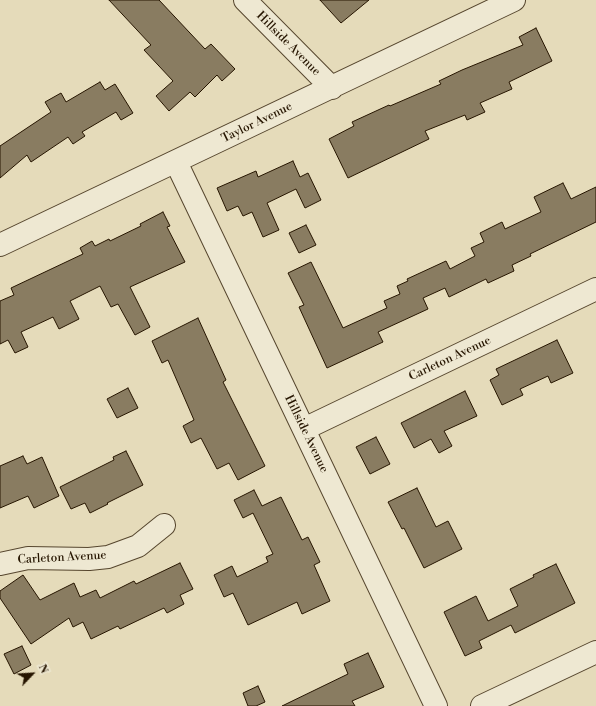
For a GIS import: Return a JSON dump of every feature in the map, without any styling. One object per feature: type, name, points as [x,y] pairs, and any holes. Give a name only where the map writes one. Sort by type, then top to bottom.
[{"type":"street","name":"Hillside Avenue","points":[[245,0],[332,88]]},
{"type":"street","name":"Taylor Avenue","points":[[0,245],[514,0]]},
{"type":"street","name":"Hillside Avenue","points":[[176,162],[436,706]]},
{"type":"street","name":"Carleton Avenue","points":[[304,429],[596,289]]},
{"type":"street","name":"Carleton Avenue","points":[[0,564],[28,558],[89,559],[108,557],[138,546],[164,524]]},
{"type":"street","points":[[482,706],[596,652]]},
{"type":"building","points":[[109,0],[159,0],[205,49],[211,44],[235,69],[222,81],[217,75],[195,97],[190,92],[169,111],[156,96],[173,81],[144,50],[151,45]]},
{"type":"building","points":[[320,0],[369,0],[341,23]]},
{"type":"building","points":[[536,28],[552,61],[509,82],[512,89],[480,103],[485,112],[467,120],[465,115],[425,131],[429,139],[348,178],[329,139],[354,126],[352,122],[441,84],[439,81],[462,70],[523,45],[519,37]]},
{"type":"building","points":[[100,82],[105,90],[115,84],[133,113],[121,120],[116,112],[82,132],[85,136],[73,144],[68,137],[31,162],[27,155],[0,178],[0,146],[51,112],[45,102],[61,93],[66,102]]},
{"type":"building","points":[[293,161],[300,177],[308,173],[321,200],[305,208],[296,189],[267,203],[279,230],[263,237],[252,212],[243,216],[238,206],[227,211],[217,188],[256,171],[258,177]]},
{"type":"building","points":[[563,183],[571,199],[596,187],[596,222],[530,254],[531,256],[512,265],[514,271],[488,283],[486,279],[449,297],[445,288],[423,298],[428,309],[378,332],[383,342],[327,368],[299,307],[304,305],[288,273],[311,262],[343,328],[387,308],[384,301],[400,294],[397,286],[408,281],[407,279],[446,261],[450,269],[475,256],[471,248],[484,242],[480,233],[502,222],[505,229],[541,212],[534,197]]},
{"type":"building","points":[[163,212],[170,226],[167,227],[185,262],[130,287],[150,327],[135,335],[118,304],[111,307],[100,286],[70,301],[79,319],[59,329],[53,317],[21,332],[28,347],[15,353],[8,340],[0,344],[0,301],[14,295],[11,288],[83,254],[80,248],[92,241],[95,246],[109,239],[110,241],[141,226],[140,224]]},
{"type":"building","points":[[306,225],[316,245],[299,253],[289,233]]},
{"type":"building","points":[[198,318],[226,380],[223,382],[265,466],[238,480],[229,463],[217,469],[201,438],[191,443],[183,426],[194,420],[168,360],[162,363],[152,341]]},
{"type":"building","points":[[557,340],[573,373],[551,383],[548,376],[520,389],[523,395],[502,405],[490,380],[499,375],[496,369]]},
{"type":"building","points":[[128,388],[138,408],[117,418],[107,399]]},
{"type":"building","points":[[465,391],[477,416],[444,431],[452,446],[439,453],[431,439],[414,448],[401,423]]},
{"type":"building","points":[[376,437],[390,464],[370,474],[356,447]]},
{"type":"building","points":[[126,451],[143,485],[90,513],[85,503],[71,509],[60,487],[114,460],[113,457]]},
{"type":"building","points":[[23,456],[27,464],[42,457],[59,496],[34,508],[28,496],[0,508],[0,466]]},
{"type":"building","points":[[417,488],[436,527],[448,521],[462,549],[424,568],[404,528],[402,529],[388,502]]},
{"type":"building","points":[[254,490],[262,506],[281,497],[302,540],[308,537],[320,562],[314,565],[330,601],[302,614],[297,602],[248,625],[233,593],[224,597],[214,575],[232,566],[237,577],[268,562],[266,557],[273,554],[253,513],[243,518],[234,500]]},
{"type":"building","points":[[180,563],[193,589],[180,595],[184,604],[167,613],[164,608],[120,629],[118,626],[91,639],[83,622],[73,627],[69,618],[31,644],[0,598],[0,591],[23,575],[40,600],[74,583],[80,597],[96,590],[100,598],[134,581],[136,584]]},
{"type":"building","points":[[556,564],[575,603],[515,633],[511,625],[479,641],[482,648],[465,656],[444,612],[476,596],[488,621],[518,606],[510,589],[534,577],[533,575]]},
{"type":"building","points":[[22,646],[31,665],[14,674],[4,654]]},
{"type":"building","points":[[368,653],[384,687],[352,701],[355,706],[282,706],[348,674],[344,664]]},
{"type":"building","points":[[258,686],[265,702],[256,706],[248,706],[243,693]]}]
